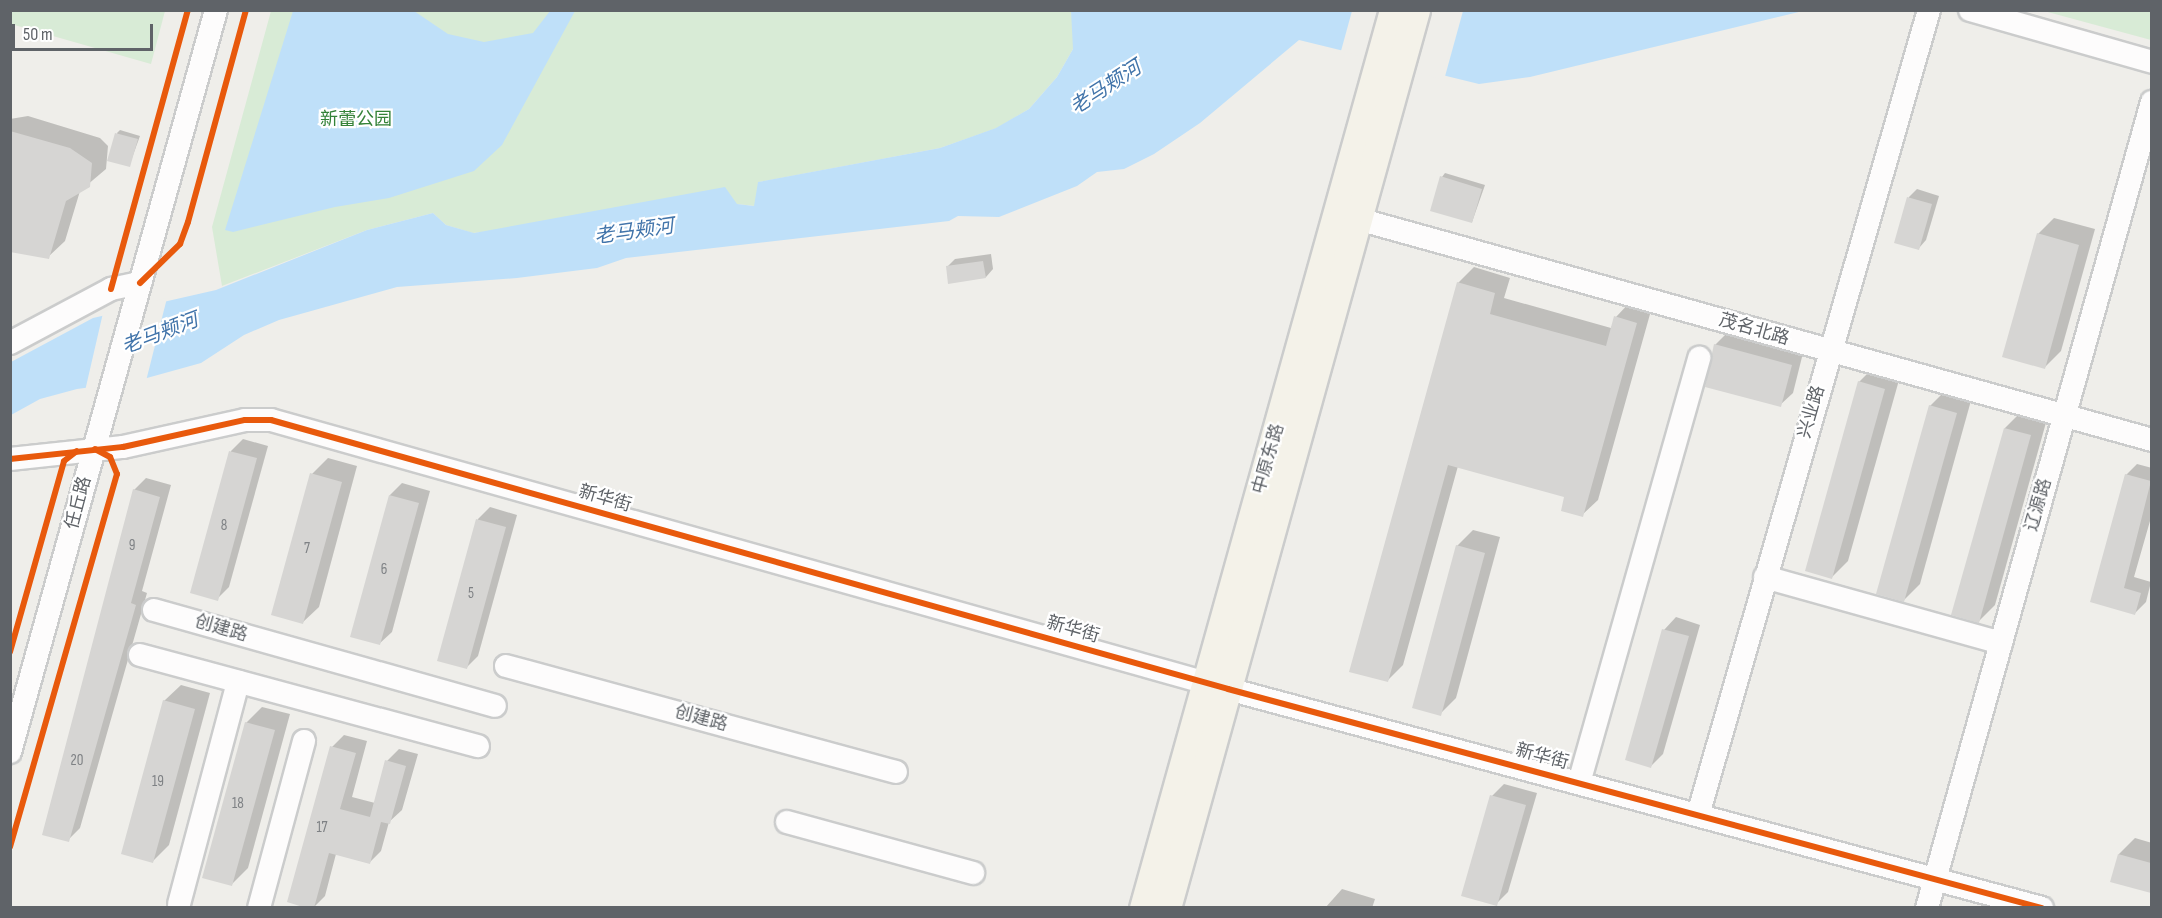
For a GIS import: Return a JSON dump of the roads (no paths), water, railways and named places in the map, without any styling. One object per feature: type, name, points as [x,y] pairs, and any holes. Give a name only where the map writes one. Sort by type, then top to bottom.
[{"type":"main road","name":"中原东路","points":[[1143,908],[1217,686],[1358,219],[1389,70],[1393,10]]},
{"type":"main road","name":"中原东路","points":[[1167,908],[1217,686],[1389,70],[1416,10]]},
{"type":"street","name":"任丘路","points":[[10,752],[216,10]]},
{"type":"street","name":"兴业路","points":[[1698,815],[1929,10]]},
{"type":"street","points":[[1970,10],[2151,62]]},
{"type":"street","name":"辽源路","points":[[1927,908],[2151,102]]},
{"type":"street","name":"茂名北路","points":[[1358,219],[2151,440]]},
{"type":"street","points":[[10,343],[111,289],[138,289]]},
{"type":"street","points":[[1578,783],[1698,358]]},
{"type":"street","name":"新华街","points":[[10,459],[123,447],[244,420],[271,420],[1217,686],[2042,908]]},
{"type":"street","points":[[1765,577],[2001,643]]},
{"type":"street","name":"创建路","points":[[154,610],[495,706]]},
{"type":"street","points":[[140,655],[478,746]]},
{"type":"street","name":"创建路","points":[[506,666],[896,772]]},
{"type":"street","points":[[179,904],[238,682]]},
{"type":"street","points":[[259,908],[304,741]]},
{"type":"street","points":[[787,822],[973,873]]},
{"type":"water","points":[[293,11],[414,11],[448,34],[484,42],[533,33],[550,11],[575,11],[502,145],[474,171],[389,198],[335,207],[233,232],[225,230]]},
{"type":"water","name":"老马颊河","points":[[1071,11],[1803,11],[1530,77],[1479,84],[1299,40],[1200,123],[1154,154],[1124,169],[1097,172],[1077,186],[999,217],[958,216],[949,221],[626,258],[597,268],[517,278],[397,287],[279,320],[244,335],[201,363],[136,381],[77,389],[40,399],[11,415],[11,362],[93,318],[216,290],[367,230],[433,213],[446,225],[474,233],[725,187],[737,204],[754,206],[758,182],[940,148],[996,128],[1029,109],[1057,77],[1073,49]]},
{"type":"park label","name":"新蕾公园","points":[[356,120]]}]
